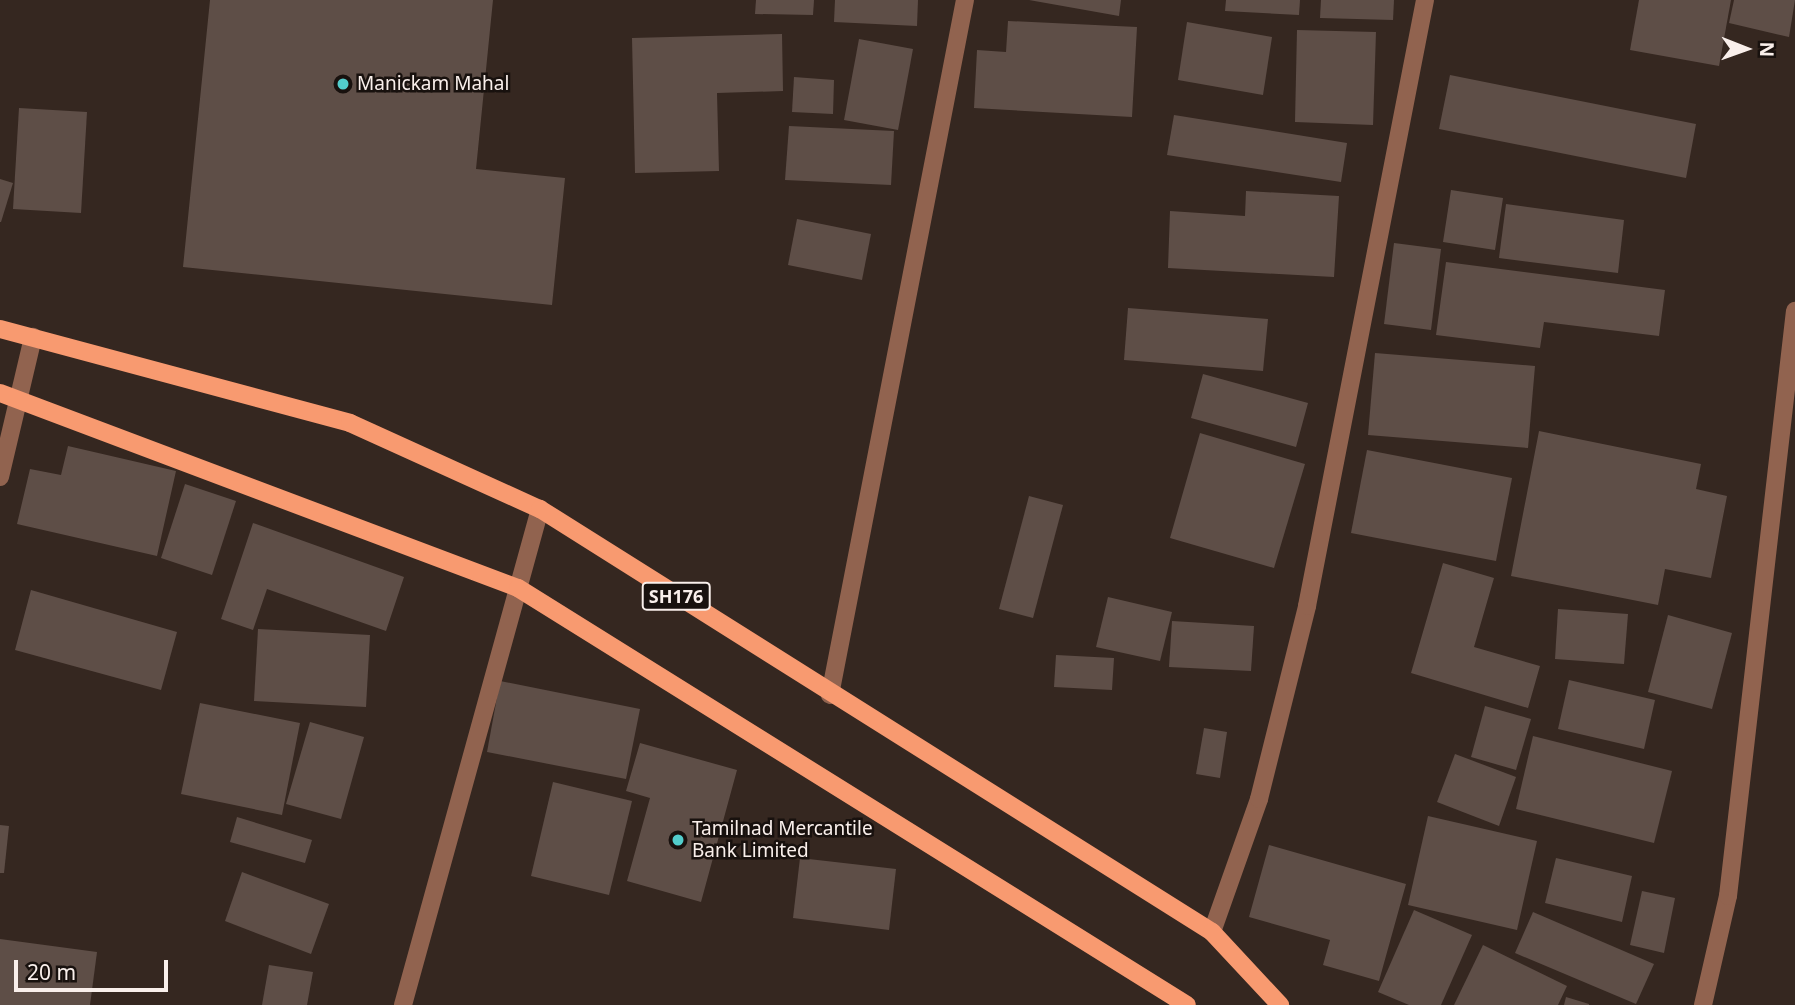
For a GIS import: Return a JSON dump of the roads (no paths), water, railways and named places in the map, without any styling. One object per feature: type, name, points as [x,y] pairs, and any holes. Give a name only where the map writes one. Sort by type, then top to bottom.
[{"type":"main road","name":"SH176","points":[[0,329],[350,423],[540,509],[830,695],[1212,932],[1280,1005]]},
{"type":"main road","points":[[0,393],[19,397],[518,588],[1188,1005]]},
{"type":"street","points":[[830,695],[965,0]]},
{"type":"street","points":[[1212,932],[1259,799],[1307,606],[1425,0]]},
{"type":"street","points":[[1703,1005],[1728,896],[1795,311]]},
{"type":"street","points":[[0,477],[33,337]]},
{"type":"street","points":[[403,1005],[540,509]]},
{"type":"place","name":"Manickam Mahal","points":[[343,84]]},
{"type":"place","name":"Tamilnad Mercantile Bank Limited","points":[[678,840]]}]
